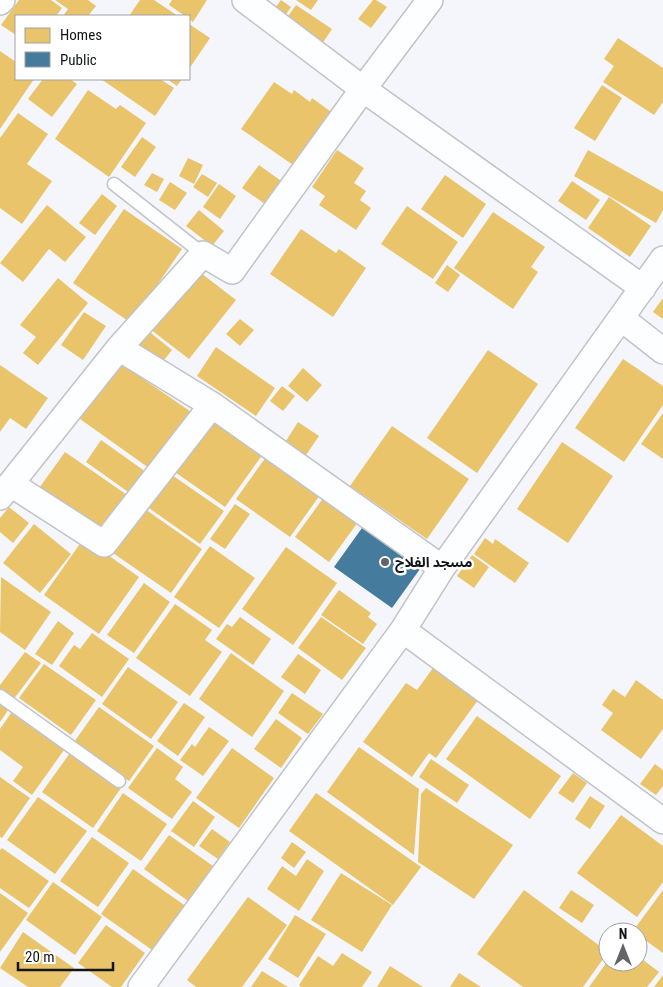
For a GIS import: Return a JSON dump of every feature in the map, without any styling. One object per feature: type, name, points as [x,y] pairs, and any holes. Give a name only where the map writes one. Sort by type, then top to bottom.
[{"type":"street","points":[[245,0],[363,89],[643,288]]},
{"type":"street","points":[[212,405],[104,544],[5,490],[119,348],[203,254],[232,271],[363,89],[430,0]]},
{"type":"street","points":[[141,987],[403,630],[442,568],[663,258]]},
{"type":"street","points":[[620,318],[663,351]]},
{"type":"street","points":[[119,348],[212,405],[442,568]]},
{"type":"street","points":[[403,630],[663,821]]},
{"type":"lane","points":[[114,184],[203,254]]},
{"type":"lane","points":[[0,696],[119,780]]},
{"type":"building: Homes","points":[[19,0],[51,0],[62,8],[57,15],[15,15],[15,34],[1,25]]},
{"type":"building: Homes","points":[[55,0],[88,0],[96,6],[89,15],[64,15],[68,9]]},
{"type":"building: Homes","points":[[140,0],[154,0],[176,15],[130,15]]},
{"type":"building: Homes","points":[[172,0],[207,0],[193,22],[190,20],[190,15],[184,15],[169,5]]},
{"type":"building: Homes","points":[[281,0],[291,7],[283,19],[272,12]]},
{"type":"building: Homes","points":[[296,0],[318,0],[311,10]]},
{"type":"building: Homes","points":[[373,0],[387,7],[371,28],[358,19]]},
{"type":"building: Homes","points":[[296,5],[332,29],[322,44],[286,19]]},
{"type":"building: Homes","points":[[190,25],[210,38],[190,68]]},
{"type":"building: Homes","points":[[618,38],[663,68],[663,102],[654,115],[603,82],[614,66],[604,59]]},
{"type":"building: Homes","points":[[0,51],[15,61],[15,80],[33,80],[0,129]]},
{"type":"building: Homes","points":[[42,80],[71,80],[77,84],[52,117],[28,99]]},
{"type":"building: Homes","points":[[102,80],[162,80],[174,88],[155,116]]},
{"type":"building: Homes","points":[[168,80],[181,80],[177,86]]},
{"type":"building: Homes","points":[[274,82],[292,94],[294,90],[310,102],[312,98],[334,114],[296,167],[241,129]]},
{"type":"building: Homes","points":[[602,85],[622,98],[595,141],[574,128]]},
{"type":"building: Homes","points":[[88,90],[116,109],[120,105],[146,123],[109,177],[55,139]]},
{"type":"building: Homes","points":[[18,113],[48,134],[27,164],[52,181],[22,224],[0,208],[0,138]]},
{"type":"building: Homes","points":[[142,137],[156,147],[135,177],[121,167]]},
{"type":"building: Homes","points":[[337,150],[364,168],[354,183],[366,191],[360,200],[371,208],[356,230],[319,205],[325,196],[312,187]]},
{"type":"building: Homes","points":[[588,150],[663,192],[663,210],[656,223],[574,176]]},
{"type":"building: Homes","points":[[188,158],[203,165],[194,184],[179,176]]},
{"type":"building: Homes","points":[[259,165],[284,183],[268,206],[242,188]]},
{"type":"building: Homes","points":[[152,173],[164,179],[157,192],[144,185]]},
{"type":"building: Homes","points":[[202,174],[217,183],[208,197],[193,187]]},
{"type":"building: Homes","points":[[445,175],[486,204],[463,238],[421,209]]},
{"type":"building: Homes","points":[[572,181],[600,200],[586,220],[558,201]]},
{"type":"building: Homes","points":[[170,182],[187,193],[175,210],[159,200]]},
{"type":"building: Homes","points":[[219,184],[236,196],[220,219],[203,207]]},
{"type":"building: Homes","points":[[102,194],[117,206],[95,235],[79,223]]},
{"type":"building: Homes","points":[[609,197],[651,226],[630,257],[588,228]]},
{"type":"building: Homes","points":[[47,205],[86,237],[65,262],[49,249],[23,282],[0,263]]},
{"type":"building: Homes","points":[[407,206],[458,242],[433,279],[381,244]]},
{"type":"building: Homes","points":[[124,209],[182,249],[131,323],[73,283]]},
{"type":"building: Homes","points":[[199,210],[224,231],[212,246],[186,226]]},
{"type":"building: Homes","points":[[493,212],[545,247],[531,267],[538,272],[513,309],[454,268]]},
{"type":"building: Homes","points":[[301,229],[336,253],[339,249],[366,268],[333,317],[270,274]]},
{"type":"building: Homes","points":[[447,265],[460,275],[448,292],[435,283]]},
{"type":"building: Homes","points":[[197,270],[236,300],[189,359],[150,329]]},
{"type":"building: Homes","points":[[58,278],[88,303],[38,365],[23,353],[36,337],[20,325]]},
{"type":"building: Homes","points":[[663,298],[663,319],[653,312]]},
{"type":"building: Homes","points":[[84,312],[106,326],[83,360],[61,345]]},
{"type":"building: Homes","points":[[240,319],[254,330],[240,346],[226,334]]},
{"type":"building: Homes","points":[[147,330],[172,350],[161,364],[136,344]]},
{"type":"building: Homes","points":[[216,347],[275,388],[256,416],[197,376]]},
{"type":"building: Homes","points":[[488,350],[538,384],[477,473],[427,438]]},
{"type":"building: Homes","points":[[623,359],[663,386],[663,405],[624,462],[575,428]]},
{"type":"building: Homes","points":[[120,363],[197,416],[156,473],[80,419]]},
{"type":"building: Homes","points":[[0,365],[48,398],[26,429],[10,418],[0,432]]},
{"type":"building: Homes","points":[[303,368],[322,385],[307,402],[288,386]]},
{"type":"building: Homes","points":[[282,386],[295,396],[283,411],[270,401]]},
{"type":"building: Homes","points":[[663,413],[663,459],[641,444]]},
{"type":"building: Homes","points":[[210,416],[263,454],[225,507],[172,470]]},
{"type":"building: Homes","points":[[298,422],[319,436],[306,455],[286,441]]},
{"type":"building: Homes","points":[[392,426],[469,479],[427,539],[350,486]]},
{"type":"building: Homes","points":[[101,440],[146,472],[131,494],[86,462]]},
{"type":"building: Homes","points":[[562,442],[613,476],[568,543],[517,509]]},
{"type":"building: Homes","points":[[65,452],[130,497],[102,537],[37,491]]},
{"type":"building: Homes","points":[[266,457],[320,495],[290,537],[236,499]]},
{"type":"building: Homes","points":[[169,473],[224,511],[200,544],[146,506]]},
{"type":"building: Homes","points":[[324,497],[358,522],[329,562],[295,537]]},
{"type":"building: Homes","points":[[235,504],[250,514],[225,549],[210,539]]},
{"type":"building: Homes","points":[[9,507],[29,523],[13,543],[0,532],[0,518]]},
{"type":"building: Homes","points":[[142,507],[202,549],[171,593],[110,551]]},
{"type":"building: Homes","points":[[34,524],[71,554],[40,593],[3,563]]},
{"type":"building: Homes","points":[[84,538],[139,577],[99,634],[44,595]]},
{"type":"building: Homes","points":[[485,538],[493,544],[495,539],[529,563],[515,583],[474,554]]},
{"type":"building: Homes","points":[[210,546],[255,578],[219,628],[174,597]]},
{"type":"building: Homes","points":[[286,547],[337,583],[293,645],[242,609]]},
{"type":"building: Homes","points":[[472,555],[489,567],[474,588],[457,576]]},
{"type":"building: Homes","points":[[1,577],[51,612],[25,650],[0,632]]},
{"type":"building: Homes","points":[[144,583],[170,602],[134,653],[107,635]]},
{"type":"building: Homes","points":[[339,590],[371,613],[368,617],[377,624],[363,644],[321,615]]},
{"type":"building: Homes","points":[[175,604],[212,630],[205,640],[222,652],[190,696],[136,658]]},
{"type":"building: Homes","points":[[240,617],[271,639],[253,665],[216,639],[227,624],[232,627]]},
{"type":"building: Homes","points":[[321,617],[366,648],[342,680],[298,648]]},
{"type":"building: Homes","points":[[58,621],[74,633],[52,665],[35,654]]},
{"type":"building: Homes","points":[[92,633],[129,659],[102,697],[59,666],[74,645],[80,649]]},
{"type":"building: Homes","points":[[25,652],[41,663],[13,700],[0,690],[0,685]]},
{"type":"building: Homes","points":[[231,653],[284,691],[252,737],[199,699]]},
{"type":"building: Homes","points":[[298,654],[321,670],[305,694],[281,677]]},
{"type":"building: Homes","points":[[44,664],[96,700],[71,735],[19,698]]},
{"type":"building: Homes","points":[[128,667],[178,702],[151,739],[102,704]]},
{"type":"building: Homes","points":[[433,668],[478,700],[436,758],[429,753],[412,777],[363,742],[406,683],[417,690]]},
{"type":"building: Homes","points":[[636,680],[663,700],[663,729],[641,759],[601,730],[613,713],[602,705],[613,689],[625,697]]},
{"type":"building: Homes","points":[[292,693],[323,714],[308,734],[278,713]]},
{"type":"building: Homes","points":[[0,702],[9,709],[0,722]]},
{"type":"building: Homes","points":[[184,703],[205,717],[178,756],[157,741]]},
{"type":"building: Homes","points":[[99,707],[154,746],[129,781],[74,742]]},
{"type":"building: Homes","points":[[11,713],[64,750],[32,795],[13,781],[23,767],[0,750],[0,729]]},
{"type":"building: Homes","points":[[477,716],[561,776],[530,819],[446,759]]},
{"type":"building: Homes","points":[[276,719],[302,738],[281,768],[254,749]]},
{"type":"building: Homes","points":[[209,727],[229,741],[203,776],[180,760],[192,744],[195,747]]},
{"type":"building: Homes","points":[[359,747],[419,789],[414,855],[327,792]]},
{"type":"building: Homes","points":[[157,748],[183,767],[175,779],[192,792],[172,819],[128,788]]},
{"type":"building: Homes","points":[[232,748],[274,778],[239,828],[196,798]]},
{"type":"building: Homes","points":[[70,753],[121,788],[93,828],[42,792]]},
{"type":"building: Homes","points":[[431,759],[469,785],[457,803],[419,777]]},
{"type":"building: Homes","points":[[655,764],[663,770],[663,786],[656,795],[640,784]]},
{"type":"building: Homes","points":[[573,773],[587,783],[573,803],[558,793]]},
{"type":"building: Homes","points":[[0,777],[30,798],[2,838],[0,837]]},
{"type":"building: Homes","points":[[426,788],[513,845],[474,899],[418,862],[421,794]]},
{"type":"building: Homes","points":[[123,793],[167,824],[141,861],[97,831]]},
{"type":"building: Homes","points":[[316,793],[421,867],[393,905],[289,831]]},
{"type":"building: Homes","points":[[590,796],[605,806],[590,829],[575,819]]},
{"type":"building: Homes","points":[[38,797],[87,831],[55,874],[7,840]]},
{"type":"building: Homes","points":[[193,801],[215,817],[194,847],[171,831]]},
{"type":"building: Homes","points":[[621,815],[663,846],[663,882],[637,917],[577,873]]},
{"type":"building: Homes","points":[[212,829],[230,842],[218,859],[199,846]]},
{"type":"building: Homes","points":[[169,835],[213,866],[188,901],[144,869]]},
{"type":"building: Homes","points":[[92,837],[129,863],[98,907],[60,881]]},
{"type":"building: Homes","points":[[292,842],[306,852],[294,868],[281,858]]},
{"type":"building: Homes","points":[[2,848],[49,881],[29,908],[0,888],[0,850]]},
{"type":"building: Homes","points":[[307,859],[324,871],[299,911],[267,889],[282,866],[296,876]]},
{"type":"building: Homes","points":[[133,869],[187,907],[155,952],[101,914]]},
{"type":"building: Homes","points":[[341,873],[392,905],[362,952],[311,920]]},
{"type":"building: Homes","points":[[53,882],[102,917],[75,955],[26,920]]},
{"type":"building: Homes","points":[[524,890],[598,945],[598,966],[583,987],[523,987],[477,954]]},
{"type":"building: Homes","points":[[571,890],[594,905],[582,923],[559,908]]},
{"type":"building: Homes","points":[[663,890],[663,953],[648,942],[648,922],[640,922]]},
{"type":"building: Homes","points":[[0,893],[28,913],[0,952]]},
{"type":"building: Homes","points":[[248,897],[287,925],[242,987],[196,987],[187,980]]},
{"type":"building: Homes","points":[[295,915],[326,934],[298,978],[268,959]]},
{"type":"building: Homes","points":[[106,925],[145,953],[121,987],[112,987],[78,963]]},
{"type":"building: Homes","points":[[23,932],[74,968],[60,987],[28,987],[0,968]]},
{"type":"building: Homes","points":[[342,953],[372,972],[362,987],[301,987],[299,985],[318,956],[333,966]]},
{"type":"building: Homes","points":[[648,964],[659,972],[647,987],[589,987],[600,972],[648,972]]},
{"type":"building: Homes","points":[[390,966],[423,987],[377,987]]},
{"type":"building: Homes","points":[[262,971],[288,987],[251,987]]},
{"type":"building: Homes","points":[[459,973],[481,987],[450,987]]},
{"type":"building: Homes","points":[[663,975],[663,987],[654,987]]},
{"type":"building: Public","points":[[367,521],[425,562],[392,608],[334,567]]},
{"type":"place","name":"مسجد الفلاح","points":[[385,562]]}]
